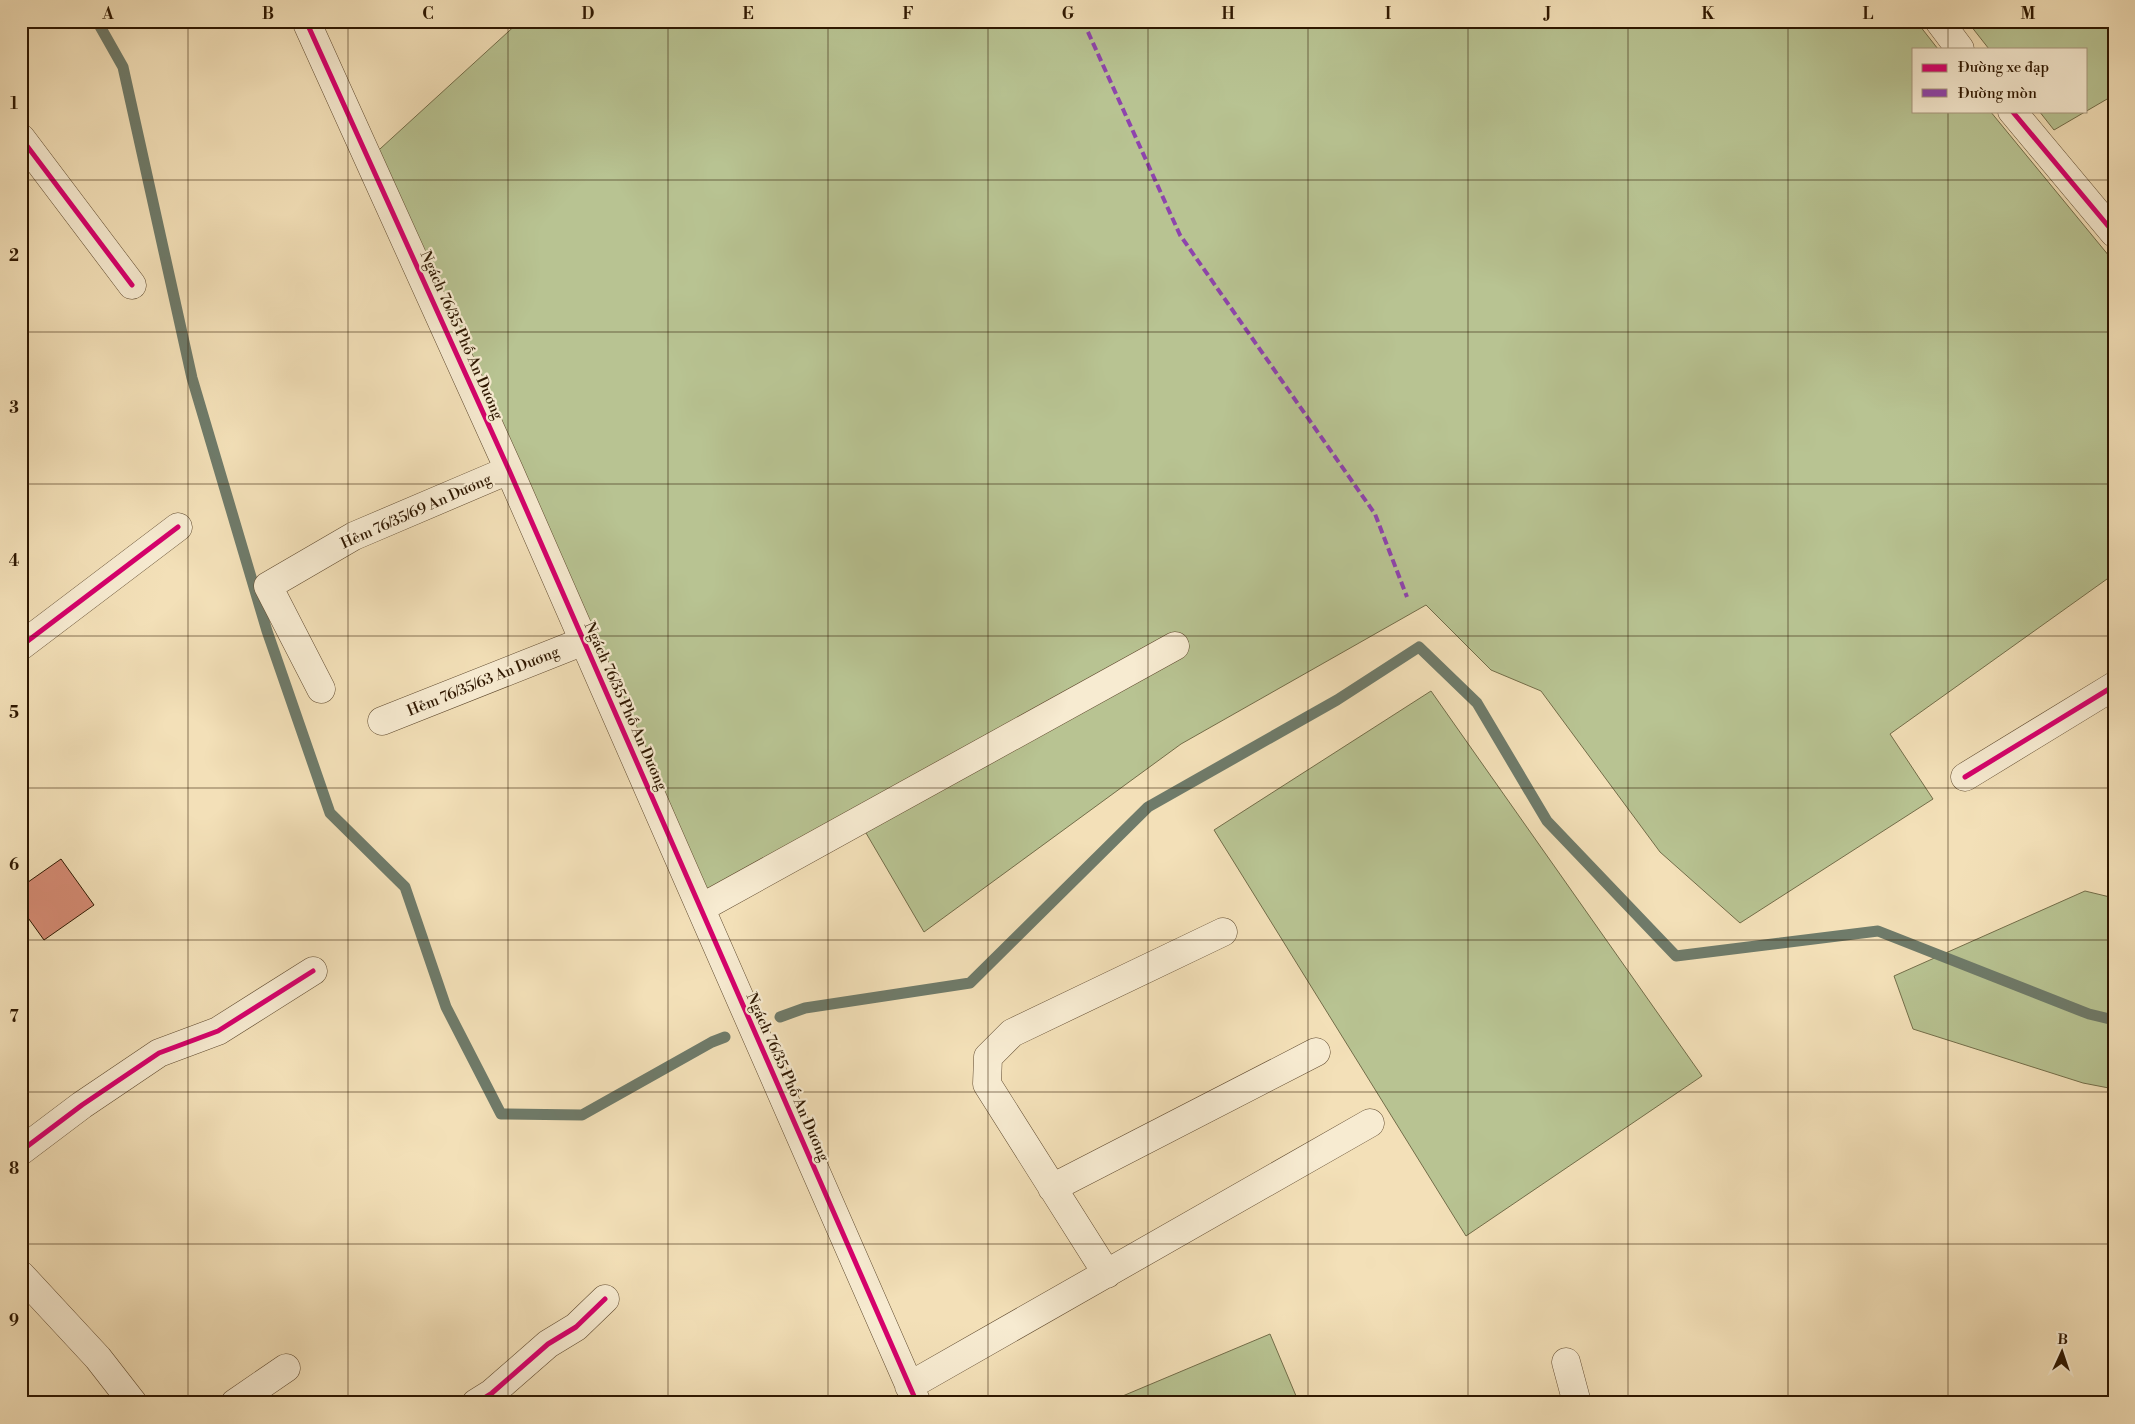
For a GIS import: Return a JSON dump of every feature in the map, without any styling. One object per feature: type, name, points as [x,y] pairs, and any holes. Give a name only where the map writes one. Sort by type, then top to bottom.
[{"type":"street","name":"Ngách 76/35 Phố An Dương","points":[[306,21],[509,470],[913,1394]]},
{"type":"street","points":[[1939,21],[1959,48]]},
{"type":"street","points":[[2013,112],[2114,233]]},
{"type":"street","points":[[21,138],[132,285]]},
{"type":"street","name":"Hẻm 76/35/69 An Dương","points":[[322,689],[268,586],[354,536],[509,470]]},
{"type":"street","points":[[21,646],[178,527]]},
{"type":"street","name":"Hẻm 76/35/63 An Dương","points":[[382,721],[584,641]]},
{"type":"street","points":[[701,908],[1175,646]]},
{"type":"street","points":[[1965,777],[2114,686]]},
{"type":"street","points":[[1107,1274],[987,1084],[988,1058],[1012,1033],[1222,932]]},
{"type":"street","points":[[21,1151],[82,1105],[159,1053],[218,1031],[313,971]]},
{"type":"street","points":[[1052,1188],[1316,1052]]},
{"type":"street","points":[[913,1394],[1107,1274],[1370,1123]]},
{"type":"street","points":[[21,1276],[98,1358],[133,1403]]},
{"type":"street","points":[[476,1403],[492,1393],[548,1344],[576,1327],[604,1299]]},
{"type":"street","points":[[1566,1362],[1577,1403]]},
{"type":"street","points":[[235,1403],[286,1368]]},
{"type":"green space","points":[[520,21],[1916,21],[1937,48],[1912,48],[1912,112],[1991,112],[2114,262],[2114,574],[1890,734],[1933,799],[1740,923],[1660,852],[1541,691],[1491,670],[1426,605],[1181,744],[924,932],[859,821],[701,908],[369,159]]},
{"type":"green space","points":[[1967,21],[2114,21],[2114,95],[2088,110],[2088,48],[1988,48]]},
{"type":"green space","points":[[2040,112],[2085,112],[2054,130]]},
{"type":"green space","points":[[1431,691],[1702,1076],[1466,1236],[1214,830]]},
{"type":"green space","points":[[2085,891],[2114,898],[2114,1089],[2083,1083],[1913,1029],[1894,976]]},
{"type":"green space","points":[[1270,1334],[1299,1403],[1106,1403]]},
{"type":"building","points":[[61,859],[94,905],[44,940],[21,908],[21,887]]},
{"type":"waterway","points":[[97,21],[123,67],[192,378],[267,631],[330,813],[405,887],[446,1007],[501,1114],[582,1115],[712,1042],[725,1037]]},
{"type":"waterway","points":[[780,1017],[805,1008],[970,983],[1148,807],[1337,700],[1419,647],[1477,703],[1547,821],[1676,956],[1878,931],[2089,1014],[2114,1020]]},
{"type":"marked path","points":[[1083,21],[1180,235],[1375,514],[1407,597]]},
{"type":"cycle path","points":[[306,21],[509,470],[917,1403]]},
{"type":"cycle path","points":[[2013,112],[2114,233]]},
{"type":"cycle path","points":[[21,138],[132,285]]},
{"type":"cycle path","points":[[21,646],[178,527]]},
{"type":"cycle path","points":[[1965,777],[2114,686]]},
{"type":"cycle path","points":[[21,1151],[82,1105],[159,1053],[218,1031],[313,971]]},
{"type":"cycle path","points":[[476,1403],[492,1393],[548,1344],[576,1327],[605,1299]]}]
